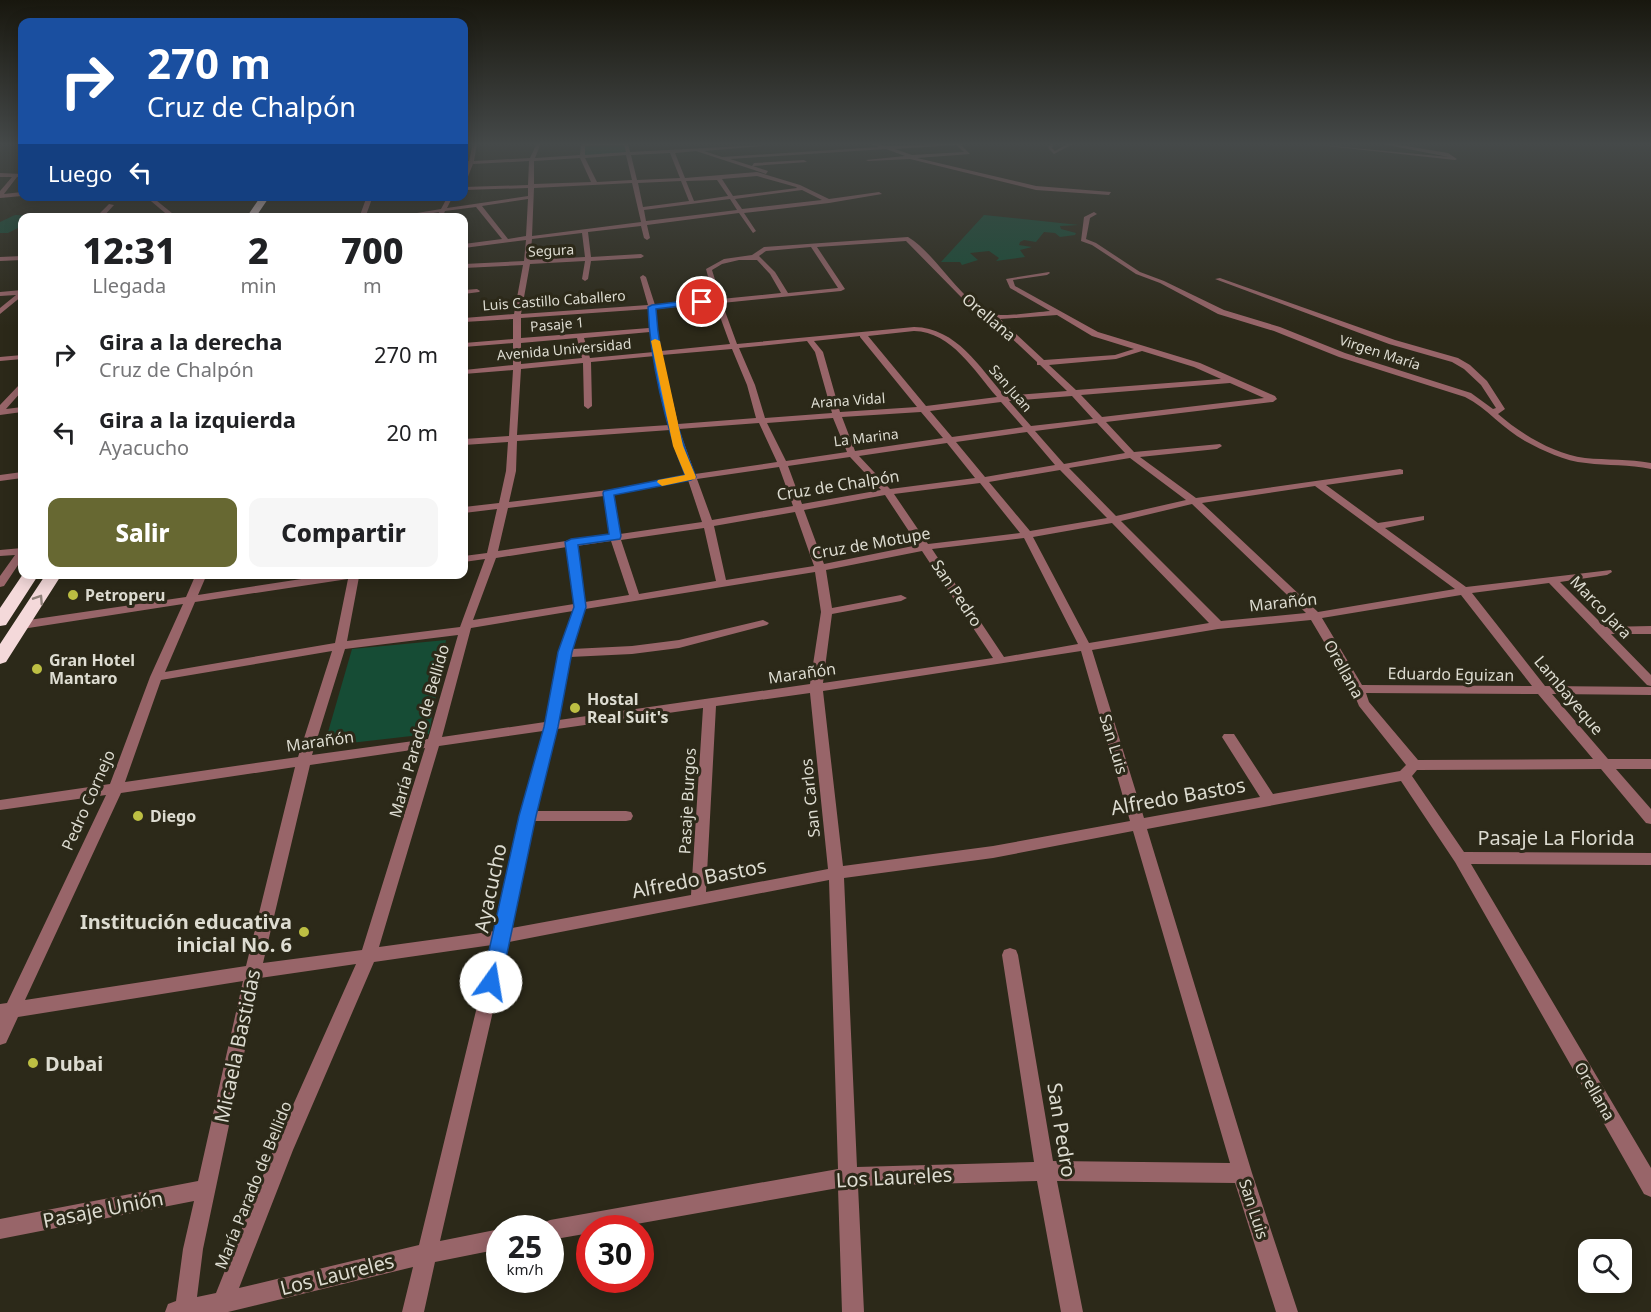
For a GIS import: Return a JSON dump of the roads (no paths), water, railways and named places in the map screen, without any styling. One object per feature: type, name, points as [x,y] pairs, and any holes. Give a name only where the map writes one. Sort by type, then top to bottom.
[{"type":"highway","points":[[0,621],[28,579]]},
{"type":"highway","points":[[0,658],[51,579]]},
{"type":"street","points":[[440,213],[445,204]]},
{"type":"street","points":[[416,213],[475,204]]},
{"type":"street","points":[[477,204],[507,241]]},
{"type":"street","name":"María Parado de Bellido","points":[[223,1303],[284,1148],[369,956],[466,628],[492,554],[511,471],[517,367],[517,316],[529,249],[530,204]]},
{"type":"street","points":[[639,204],[647,238]]},
{"type":"street","points":[[640,209],[675,204]]},
{"type":"street","points":[[738,204],[753,231]]},
{"type":"street","points":[[468,246],[644,224],[687,222],[800,204]]},
{"type":"street","points":[[103,213],[111,205]]},
{"type":"street","points":[[784,206],[789,212]]},
{"type":"street","name":"Virgen María","points":[[1094,214],[1087,217],[1083,240],[1094,243],[1138,273],[1162,282],[1221,312],[1277,329],[1342,355],[1468,395],[1478,400],[1523,436],[1566,456],[1589,461],[1651,466]]},
{"type":"street","points":[[585,231],[588,260],[585,279]]},
{"type":"street","name":"Orellana","points":[[813,245],[909,240],[963,296],[977,308],[994,317],[1075,394],[1132,455],[1194,501],[1315,616],[1358,689],[1363,703],[1409,770],[1651,1187]]},
{"type":"street","points":[[754,257],[764,249],[813,245]]},
{"type":"street","name":"Luis Castillo Caballero","points":[[468,320],[652,307],[842,289],[813,245]]},
{"type":"street","points":[[0,257],[9,250]]},
{"type":"street","name":"Segura","points":[[468,266],[641,256]]},
{"type":"street","points":[[0,257],[18,258]]},
{"type":"street","points":[[754,257],[759,258],[773,273],[785,294]]},
{"type":"street","name":"San Carlos","points":[[754,257],[725,261],[709,269],[717,300],[734,347],[761,419],[782,463],[820,568],[827,612],[816,687],[836,873],[853,1312]]},
{"type":"street","points":[[1047,273],[1009,279],[1012,287],[1095,334],[1197,365],[1234,380]]},
{"type":"street","points":[[643,277],[652,307],[653,330],[679,448],[708,524],[722,584]]},
{"type":"street","points":[[1218,279],[1392,342],[1455,360],[1467,367],[1484,383],[1501,409],[1492,412]]},
{"type":"street","points":[[468,292],[477,291]]},
{"type":"street","points":[[0,294],[18,292]]},
{"type":"street","points":[[0,312],[18,296]]},
{"type":"street","points":[[994,317],[1059,313]]},
{"type":"street","name":"San Juan","points":[[809,339],[926,329],[939,333],[955,344],[1063,468],[1218,625]]},
{"type":"street","name":"Pasaje 1","points":[[468,345],[653,330]]},
{"type":"street","name":"San Luis","points":[[863,335],[1027,535],[1085,646],[1242,1173],[1287,1312]]},
{"type":"street","points":[[580,336],[587,361],[588,406]]},
{"type":"street","name":"Avenida Universidad","points":[[468,372],[809,339]]},
{"type":"street","name":"San Pedro","points":[[809,339],[819,352],[837,416],[852,454],[888,492],[1002,661]]},
{"type":"street","points":[[1040,363],[1116,357],[1142,349]]},
{"type":"street","points":[[0,359],[18,357]]},
{"type":"street","name":"Arana Vidal","points":[[468,442],[761,419],[837,416],[923,409],[1002,399],[1234,380]]},
{"type":"street","name":"La Marina","points":[[468,510],[608,493],[782,463],[951,442],[1029,429],[1273,399],[1234,380]]},
{"type":"street","points":[[0,411],[18,391]]},
{"type":"street","points":[[0,411],[18,410]]},
{"type":"street","name":"Cruz de Chalpón","points":[[468,557],[708,524],[888,492],[984,480],[1132,455],[1217,446]]},
{"type":"street","name":"Cruz de Motupe","points":[[156,677],[340,646],[466,628],[820,568],[926,547],[1027,535],[1112,520],[1194,501],[1400,472]]},
{"type":"street","points":[[0,478],[18,476]]},
{"type":"street","name":"Lambayeque","points":[[1317,483],[1464,591],[1543,692],[1651,819]]},
{"type":"street","points":[[608,493],[615,536],[635,598]]},
{"type":"street","points":[[1375,526],[1420,518]]},
{"type":"street","name":"Ayacucho","points":[[413,1312],[502,937],[527,816],[551,727],[565,652],[580,607],[571,542]]},
{"type":"street","points":[[0,553],[18,551]]},
{"type":"street","points":[[0,584],[18,557]]},
{"type":"street","name":"Marañón","points":[[0,805],[1002,661],[1218,625],[1315,616],[1464,591],[1607,572]]},
{"type":"street","name":"Pedro Cornejo","points":[[0,1037],[6,1011],[115,790],[156,677],[200,579]]},
{"type":"street","points":[[22,625],[327,579]]},
{"type":"street","name":"Micaela Bastidas","points":[[182,1311],[193,1249],[253,972],[304,760],[340,646],[355,579]]},
{"type":"street","name":"Marco Jara","points":[[1552,580],[1651,682]]},
{"type":"street","points":[[827,612],[901,597]]},
{"type":"street","points":[[565,652],[632,650],[679,644],[763,623]]},
{"type":"street","points":[[1600,631],[1651,630]]},
{"type":"street","name":"Eduardo Eguizan","points":[[1358,689],[1651,691]]},
{"type":"street","name":"Pasaje Burgos","points":[[699,900],[710,703]]},
{"type":"street","points":[[1229,737],[1270,801]]},
{"type":"street","name":"Alfredo Bastos","points":[[6,1011],[253,972],[502,937],[836,873],[993,852],[1270,801],[1409,770],[1651,764]]},
{"type":"street","points":[[527,816],[626,816]]},
{"type":"street","name":"Pasaje La Florida","points":[[1460,858],[1651,859]]},
{"type":"street","name":"San Pedro","points":[[1010,955],[1045,1171],[1072,1312]]},
{"type":"street","name":"Los Laureles","points":[[564,1228],[847,1177],[1045,1171],[1242,1173]]},
{"type":"street","name":"Pasaje Unión","points":[[0,1229],[206,1189]]},
{"type":"street","name":"Los Laureles","points":[[182,1311],[223,1303],[429,1251],[486,1241]]},
{"type":"place","name":"Petroperu","points":[[73,595]]},
{"type":"place","name":"Gran Hotel Mantaro","points":[[37,669]]},
{"type":"place","name":"Hostal Real Suit's","points":[[575,708]]},
{"type":"place","name":"Diego","points":[[138,816]]},
{"type":"place","name":"Institución educativa inicial No. 6","points":[[304,932]]},
{"type":"place","name":"Dubai","points":[[33,1063]]}]
